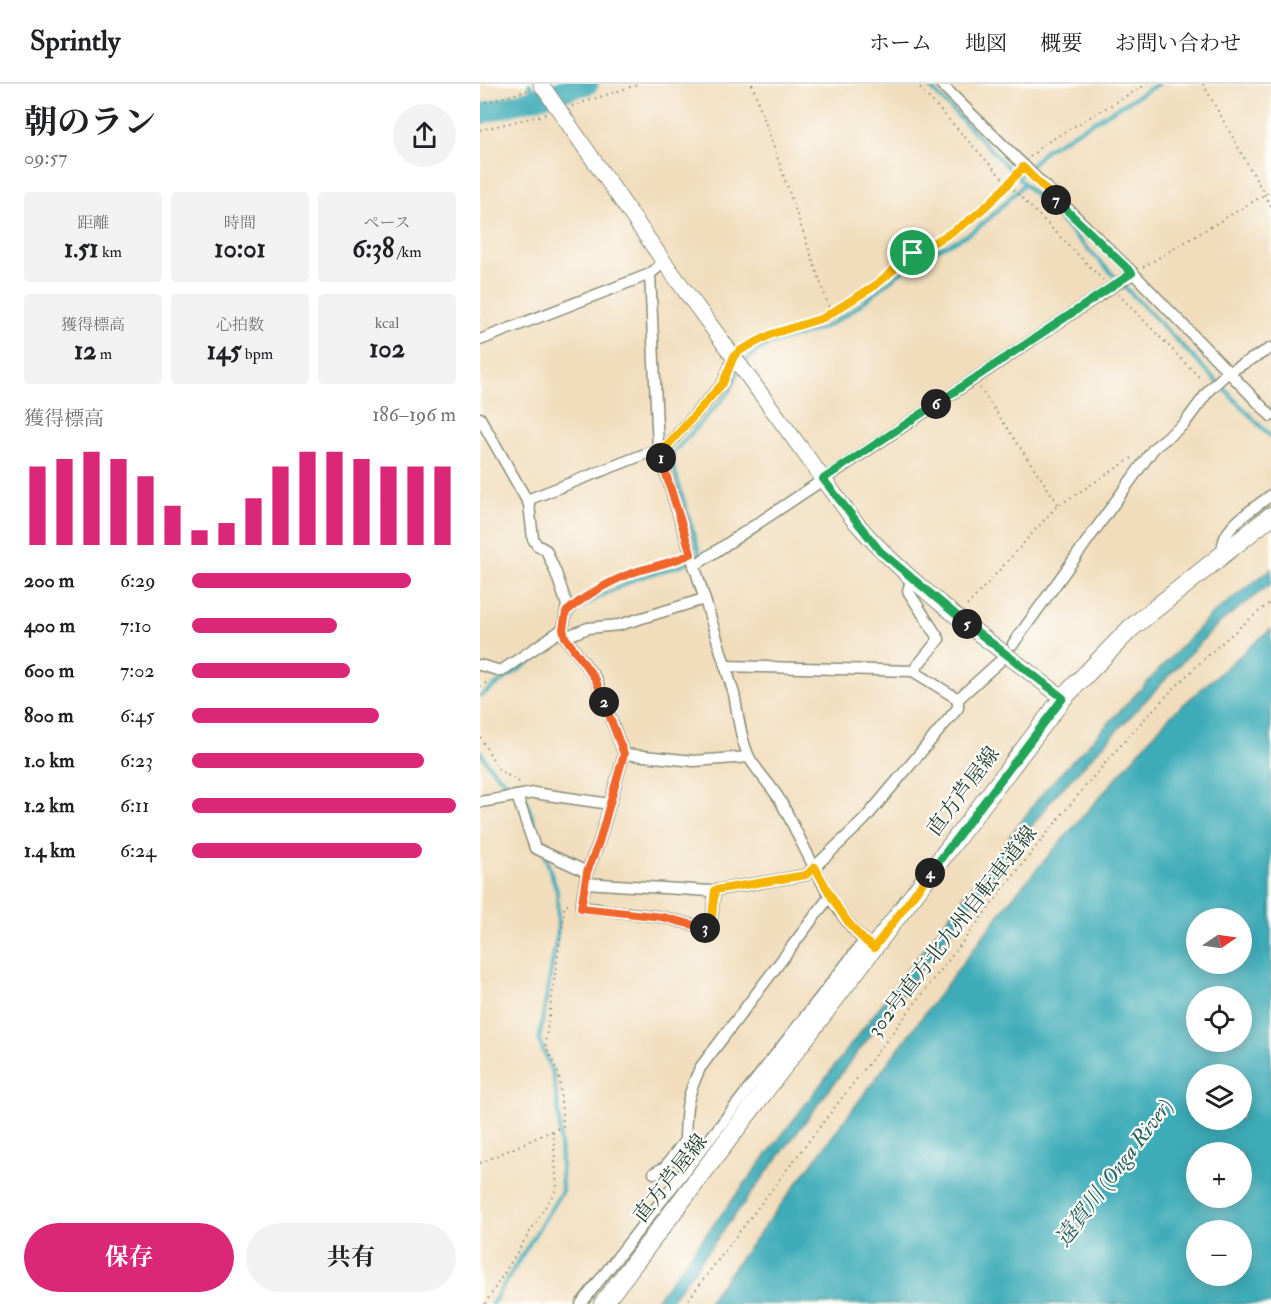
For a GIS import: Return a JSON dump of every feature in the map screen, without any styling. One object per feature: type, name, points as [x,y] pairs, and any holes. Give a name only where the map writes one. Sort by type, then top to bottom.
[{"type":"main road","name":"直方芦屋線","points":[[603,1304],[869,945],[1063,698],[1131,628],[1223,552],[1271,516]]},
{"type":"street","points":[[941,84],[1132,273],[1271,416]]},
{"type":"street","points":[[545,85],[560,111],[664,262],[823,479],[880,551],[911,580],[1063,698]]},
{"type":"street","points":[[480,340],[650,274],[664,262]]},
{"type":"street","points":[[694,566],[1132,273]]},
{"type":"street","points":[[581,1304],[692,1158],[869,945],[830,896],[779,800],[749,757],[725,666],[658,448],[650,274]]},
{"type":"street","points":[[1013,644],[1154,448],[1184,424],[1210,389],[1227,373],[1271,348]]},
{"type":"street","points":[[527,500],[668,445],[723,383],[734,356]]},
{"type":"street","points":[[480,418],[527,500],[533,539],[537,545],[546,550],[567,605],[564,633],[596,680],[624,754],[586,878],[581,908],[662,917],[705,928],[711,925],[715,890]]},
{"type":"street","points":[[1223,552],[1222,543],[1228,531],[1271,495]]},
{"type":"street","points":[[911,580],[908,591],[939,639],[913,671]]},
{"type":"street","points":[[480,664],[501,671],[564,633],[619,625],[704,599]]},
{"type":"street","points":[[517,796],[535,848],[586,878],[715,890],[806,875],[864,820],[958,708],[958,699],[999,662]]},
{"type":"street","points":[[725,666],[913,671],[958,699]]},
{"type":"street","points":[[624,754],[694,761],[749,757]]},
{"type":"street","points":[[480,802],[529,794],[610,804]]},
{"type":"street","points":[[692,1158],[685,1140],[684,1118],[687,1097],[700,1068],[830,896]]},
{"type":"street","points":[[654,1173],[665,1167],[685,1140]]},
{"type":"path","points":[[480,130],[560,111],[640,84]]},
{"type":"path","points":[[752,84],[831,313]]},
{"type":"path","points":[[916,84],[1007,183]]},
{"type":"path","points":[[734,356],[772,334],[808,324],[831,313],[876,285],[913,253],[966,225],[999,195],[1044,144],[1147,84]]},
{"type":"path","points":[[1203,84],[1271,206]]},
{"type":"path","points":[[480,104],[545,85]]},
{"type":"path","points":[[1132,273],[1271,191]]},
{"type":"path","points":[[973,378],[1059,505]]},
{"type":"path","points":[[967,606],[1059,505],[1134,457]]},
{"type":"path","points":[[566,612],[603,587],[641,570],[654,568],[691,554]]},
{"type":"path","name":"302号直方北九州自転車道線","points":[[686,1304],[1073,799],[1165,700],[1239,627],[1271,602]]},
{"type":"path","points":[[480,737],[499,770],[513,781],[527,785],[529,794]]},
{"type":"path","points":[[480,1163],[563,1126],[559,1075],[545,1044],[545,1031],[565,904],[581,908]]},
{"type":"path","points":[[485,1304],[553,1196],[556,1188],[553,1131]]},
{"type":"water","points":[[1271,569],[1271,584],[1218,624],[1054,797],[668,1304],[653,1304],[1045,790],[1211,615]]},
{"type":"water","name":"遠賀川 (Onga River)","points":[[1271,629],[1271,1304],[706,1304],[1011,899],[1170,716]]},
{"type":"waterway","points":[[529,84],[538,97]]},
{"type":"waterway","points":[[480,114],[588,84]]},
{"type":"waterway","points":[[927,84],[1271,437]]},
{"type":"waterway","points":[[1018,178],[1047,149],[1158,84]]},
{"type":"waterway","points":[[744,364],[760,349],[770,344],[815,331],[847,314],[913,263],[977,228],[1024,184]]},
{"type":"waterway","points":[[567,628],[580,608],[597,598],[638,578],[682,565],[700,555],[672,462],[672,454],[730,391],[739,370]]},
{"type":"waterway","points":[[480,696],[560,642],[562,638]]},
{"type":"waterway","points":[[480,751],[498,775],[523,791],[543,848]]},
{"type":"waterway","points":[[492,1304],[562,1191],[559,1115],[553,1074],[539,1040],[558,930],[557,891],[545,855]]},
{"type":"route","points":[[1023,167],[1132,273],[1001,359],[867,452],[823,479],[880,551],[911,580],[1063,698],[1003,774],[874,948],[864,941],[830,896],[815,867],[806,875],[715,890],[714,914],[711,925],[705,928],[662,917],[581,908],[587,872],[599,842],[624,754],[596,680],[565,637],[563,629],[566,612],[603,587],[641,570],[678,561],[691,554],[658,448],[668,445],[723,383],[734,356],[756,341],[772,334],[823,318],[876,285],[913,253],[966,225],[999,195],[1023,167]]}]
